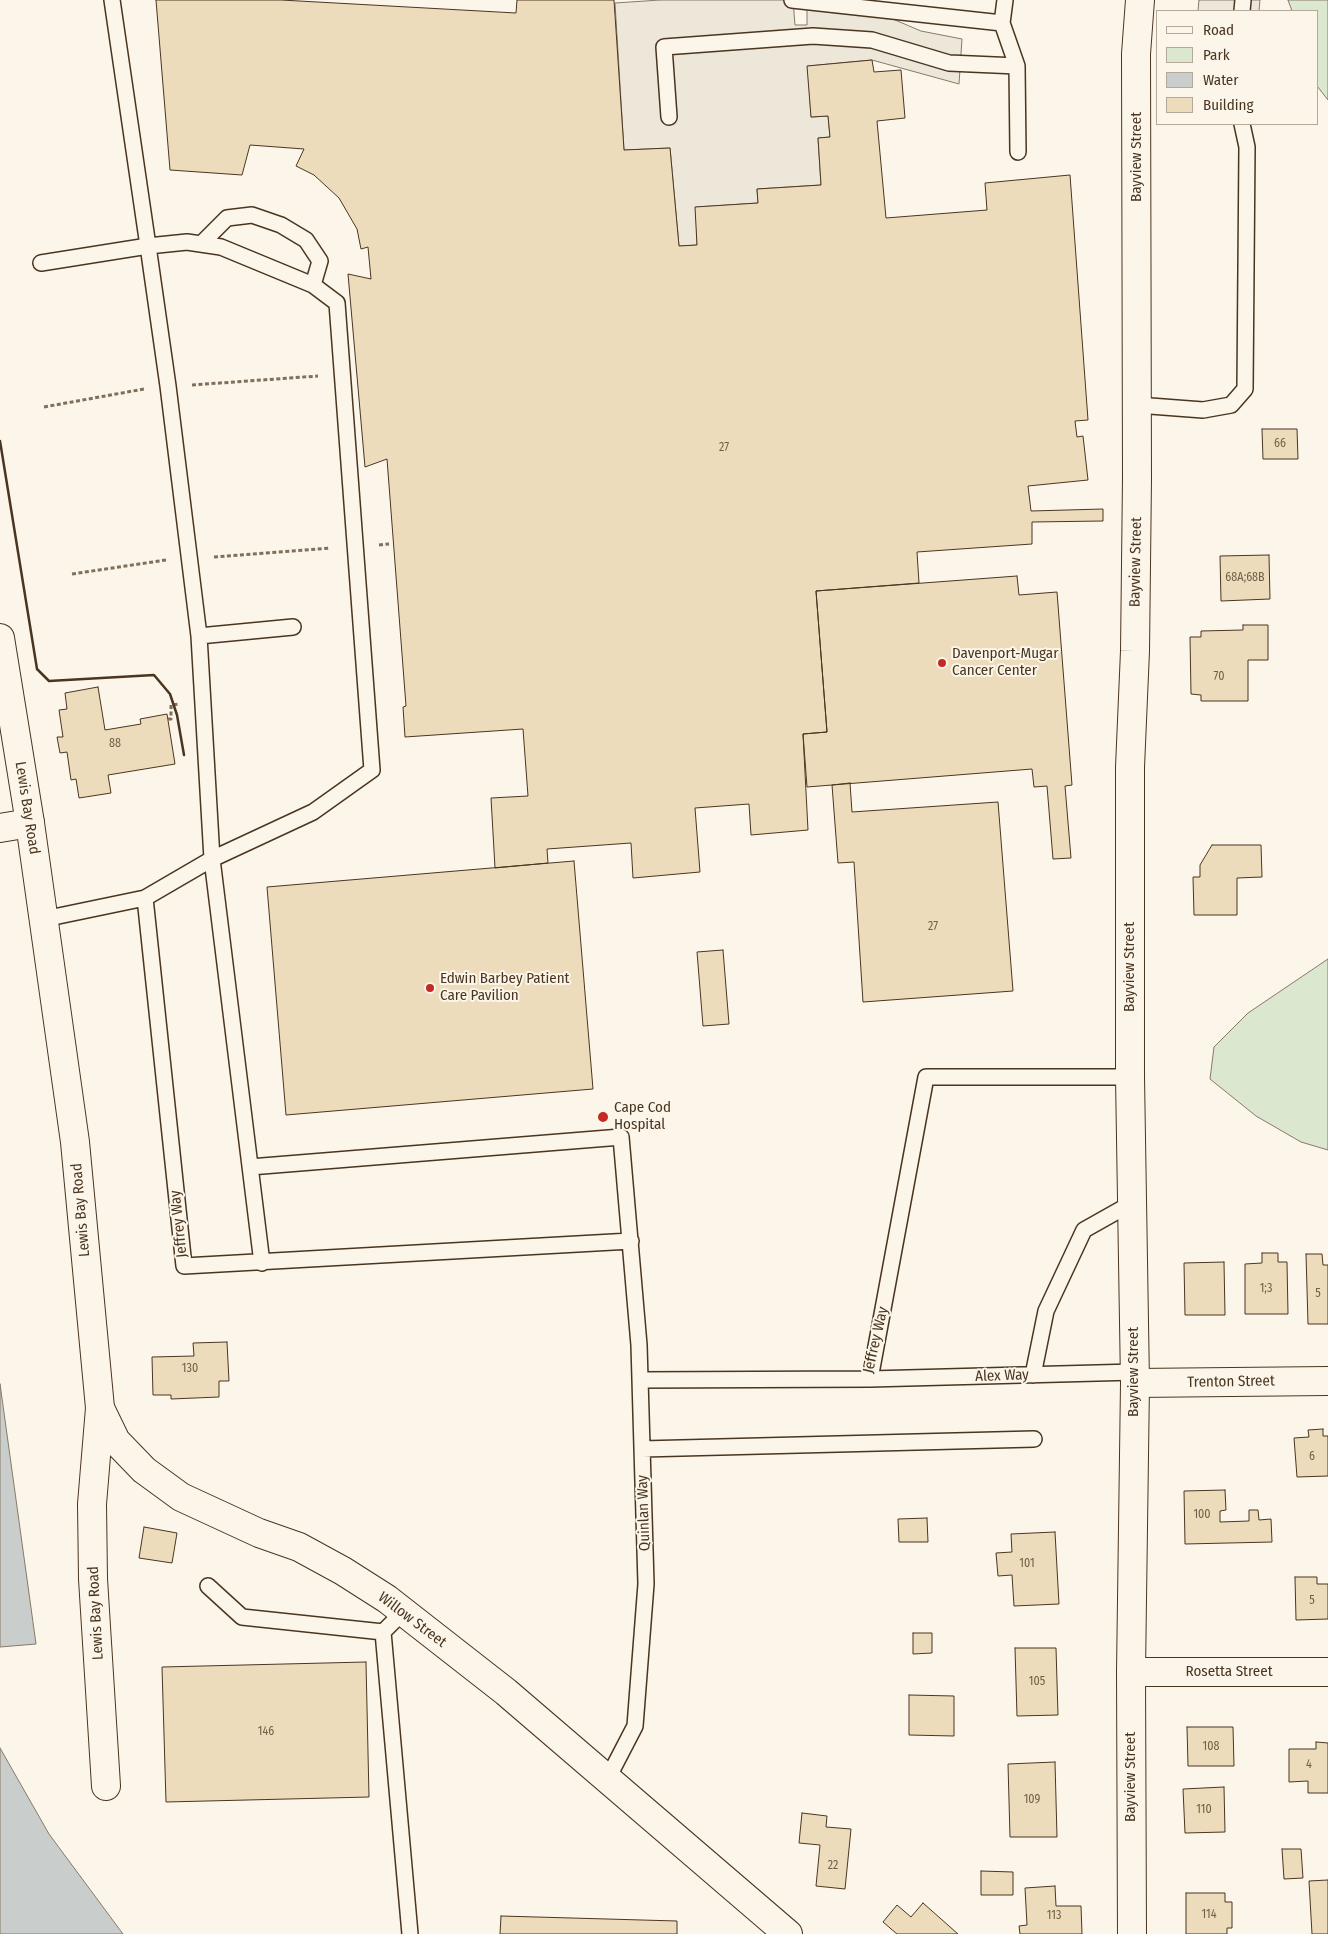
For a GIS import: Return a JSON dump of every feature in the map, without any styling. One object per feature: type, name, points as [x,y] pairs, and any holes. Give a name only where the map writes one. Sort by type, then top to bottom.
[{"type":"street","name":"Bayview Street","points":[[1132,1934],[1131,1672],[1135,1378],[1130,1077],[1130,768],[1135,651],[1137,406],[1136,54],[1140,0]]},
{"type":"street","name":"Lewis Bay Road","points":[[0,638],[30,823],[75,1142],[100,1408],[92,1504],[93,1580],[106,1786]]},
{"type":"street","points":[[0,828],[30,823]]},
{"type":"street","name":"Trenton Street","points":[[1135,1378],[1328,1381]]},
{"type":"street","name":"Willow Street","points":[[100,1408],[116,1441],[144,1470],[181,1497],[259,1533],[299,1547],[343,1571],[403,1612],[506,1692],[570,1749],[608,1778],[788,1934]]},
{"type":"street","name":"Rosetta Street","points":[[1131,1672],[1328,1672]]},
{"type":"lane","points":[[112,0],[168,386],[199,636],[212,859],[262,1263]]},
{"type":"lane","points":[[792,0],[1002,23]]},
{"type":"lane","points":[[1005,0],[1002,23],[1016,66],[1018,152]]},
{"type":"lane","points":[[669,117],[664,47],[813,36],[872,40],[949,63],[1016,66]]},
{"type":"lane","points":[[1137,406],[1203,410],[1231,406],[1246,389],[1247,147],[1242,125]]},
{"type":"lane","points":[[201,244],[227,218],[252,215],[282,225],[306,240],[320,260],[313,285]]},
{"type":"lane","points":[[41,263],[148,246],[187,242],[221,246],[313,285],[337,303],[372,770],[313,812],[212,859],[145,898],[44,919]]},
{"type":"lane","points":[[199,636],[293,627]]},
{"type":"lane","name":"Jeffrey Way","points":[[145,898],[184,1266],[631,1241]]},
{"type":"lane","name":"Jeffrey Way","points":[[640,1380],[870,1379],[926,1077],[1130,1077]]},
{"type":"lane","name":"Quinlan Way","points":[[250,1167],[621,1136],[631,1241],[640,1380],[646,1584],[636,1726],[608,1778]]},
{"type":"lane","points":[[1033,1375],[1046,1310],[1084,1230],[1132,1203]]},
{"type":"lane","name":"Alex Way","points":[[870,1379],[1033,1375],[1135,1378]]},
{"type":"lane","points":[[642,1449],[1034,1439]]},
{"type":"lane","points":[[208,1586],[242,1617],[383,1632]]},
{"type":"lane","points":[[383,1632],[403,1612]]},
{"type":"lane","points":[[383,1632],[410,1934]]},
{"type":"path","points":[[72,574],[159,561],[389,544]]},
{"type":"path","points":[[168,719],[172,718],[170,705],[184,704]]},
{"type":"green space","points":[[1288,0],[1328,0],[1328,100],[1318,87],[1318,10],[1292,10]]},
{"type":"green space","points":[[1328,959],[1328,1150],[1301,1142],[1256,1116],[1210,1079],[1214,1047],[1248,1013]]},
{"type":"shaded area","points":[[660,0],[793,0],[795,25],[807,25],[807,8],[888,17],[921,31],[962,39],[959,84],[872,60],[808,66],[811,117],[828,116],[830,137],[818,138],[821,185],[757,189],[758,203],[696,207],[697,245],[679,246],[670,148],[624,150],[615,3]]},
{"type":"shaded area","points":[[1199,0],[1260,0],[1259,10],[1198,10]]},
{"type":"water","points":[[0,1384],[36,1644],[0,1647]]},
{"type":"water","points":[[0,1748],[49,1834],[123,1934],[0,1934]]},
{"type":"building","points":[[156,0],[281,0],[516,13],[517,0],[614,0],[624,150],[670,148],[679,246],[697,245],[695,207],[758,203],[757,189],[821,185],[818,138],[830,137],[828,116],[811,117],[807,66],[872,60],[874,72],[901,70],[905,118],[877,121],[886,218],[987,210],[985,183],[1070,175],[1088,420],[1075,421],[1077,437],[1083,436],[1088,480],[1028,486],[1031,511],[1103,509],[1103,521],[1032,522],[1032,544],[917,552],[919,583],[816,591],[827,732],[803,734],[808,830],[751,835],[749,804],[695,808],[700,872],[633,878],[631,843],[547,849],[548,863],[495,868],[491,798],[528,796],[523,729],[405,737],[403,707],[406,706],[387,459],[365,467],[348,274],[371,279],[368,247],[361,249],[357,229],[339,198],[314,175],[296,166],[304,149],[250,145],[242,175],[170,170]]},
{"type":"building","points":[[1262,429],[1297,429],[1298,459],[1263,459]]},
{"type":"building","points":[[1269,555],[1270,599],[1221,601],[1220,556]]},
{"type":"building","name":"Davenport-Mugar Cancer Center","points":[[1017,576],[1019,595],[1057,592],[1072,785],[1065,786],[1071,858],[1053,859],[1047,786],[1034,787],[1032,769],[807,787],[803,734],[827,732],[816,591]]},
{"type":"building","points":[[1243,625],[1268,625],[1268,660],[1248,660],[1248,701],[1201,701],[1201,695],[1191,694],[1190,637],[1201,637],[1201,631],[1243,630]]},
{"type":"building","points":[[98,687],[105,730],[141,724],[140,719],[167,714],[175,764],[108,775],[111,793],[79,798],[76,779],[71,780],[67,752],[60,753],[57,737],[63,737],[59,710],[67,709],[65,693]]},
{"type":"building","points":[[850,783],[852,812],[998,802],[1013,991],[863,1002],[854,862],[838,863],[832,785]]},
{"type":"building","points":[[1212,845],[1261,845],[1262,877],[1237,878],[1237,915],[1194,915],[1193,877],[1200,877],[1200,865]]},
{"type":"building","name":"Edwin Barbey Patient Care Pavilion","points":[[574,861],[593,1089],[286,1115],[267,887]]},
{"type":"building","points":[[723,950],[729,1024],[703,1026],[697,952]]},
{"type":"building","points":[[1262,1253],[1278,1253],[1278,1262],[1287,1262],[1288,1314],[1245,1314],[1245,1264],[1262,1263]]},
{"type":"building","points":[[1306,1254],[1322,1254],[1323,1265],[1328,1265],[1328,1324],[1308,1324]]},
{"type":"building","points":[[1224,1262],[1225,1315],[1185,1315],[1184,1263]]},
{"type":"building","points":[[227,1342],[229,1381],[219,1381],[219,1397],[171,1399],[171,1395],[153,1395],[152,1357],[194,1356],[193,1343]]},
{"type":"building","points":[[1323,1429],[1323,1436],[1328,1436],[1328,1476],[1297,1477],[1294,1438],[1309,1437],[1308,1430]]},
{"type":"building","points":[[1225,1490],[1226,1510],[1220,1511],[1220,1522],[1249,1521],[1249,1510],[1258,1510],[1259,1520],[1271,1519],[1272,1542],[1185,1544],[1184,1491]]},
{"type":"building","points":[[927,1518],[928,1542],[899,1542],[898,1519]]},
{"type":"building","points":[[144,1527],[177,1533],[172,1563],[139,1558]]},
{"type":"building","points":[[1055,1532],[1059,1604],[1014,1606],[1012,1575],[998,1576],[996,1553],[1012,1552],[1011,1534]]},
{"type":"building","points":[[1295,1577],[1317,1577],[1317,1584],[1328,1584],[1328,1619],[1296,1620]]},
{"type":"building","points":[[913,1633],[932,1633],[932,1653],[913,1654]]},
{"type":"building","points":[[1015,1648],[1056,1648],[1058,1715],[1017,1716]]},
{"type":"building","points":[[366,1662],[369,1797],[166,1802],[162,1667]]},
{"type":"building","points":[[909,1695],[954,1696],[954,1736],[909,1735]]},
{"type":"building","points":[[1187,1727],[1233,1727],[1234,1766],[1188,1766]]},
{"type":"building","points":[[1316,1742],[1328,1743],[1328,1793],[1308,1793],[1308,1781],[1289,1782],[1289,1749],[1316,1749]]},
{"type":"building","points":[[1055,1762],[1057,1837],[1010,1837],[1008,1764]]},
{"type":"building","points":[[1224,1787],[1225,1832],[1185,1833],[1183,1789]]},
{"type":"building","points":[[802,1813],[827,1816],[826,1827],[851,1829],[845,1889],[816,1886],[820,1845],[799,1843]]},
{"type":"building","points":[[1282,1849],[1301,1849],[1303,1878],[1284,1879]]},
{"type":"building","points":[[981,1871],[1013,1872],[1013,1895],[981,1895]]},
{"type":"building","points":[[1328,1880],[1328,1934],[1312,1934],[1309,1881]]},
{"type":"building","points":[[1055,1886],[1056,1906],[1081,1906],[1082,1934],[1020,1934],[1019,1926],[1027,1925],[1025,1888]]},
{"type":"building","points":[[1186,1893],[1225,1893],[1225,1902],[1232,1902],[1232,1928],[1227,1928],[1227,1934],[1186,1934]]},
{"type":"building","points":[[923,1903],[958,1934],[897,1934],[883,1922],[897,1905],[911,1917]]},
{"type":"building","points":[[501,1916],[677,1921],[677,1934],[500,1934]]},
{"type":"wall","points":[[0,441],[37,669],[49,681],[154,675],[170,694],[177,715],[184,755]]},
{"type":"place","name":"Davenport-Mugar Cancer Center","points":[[942,663]]},
{"type":"place","name":"Edwin Barbey Patient Care Pavilion","points":[[430,988]]},
{"type":"place","name":"Cape Cod Hospital","points":[[603,1117]]}]
